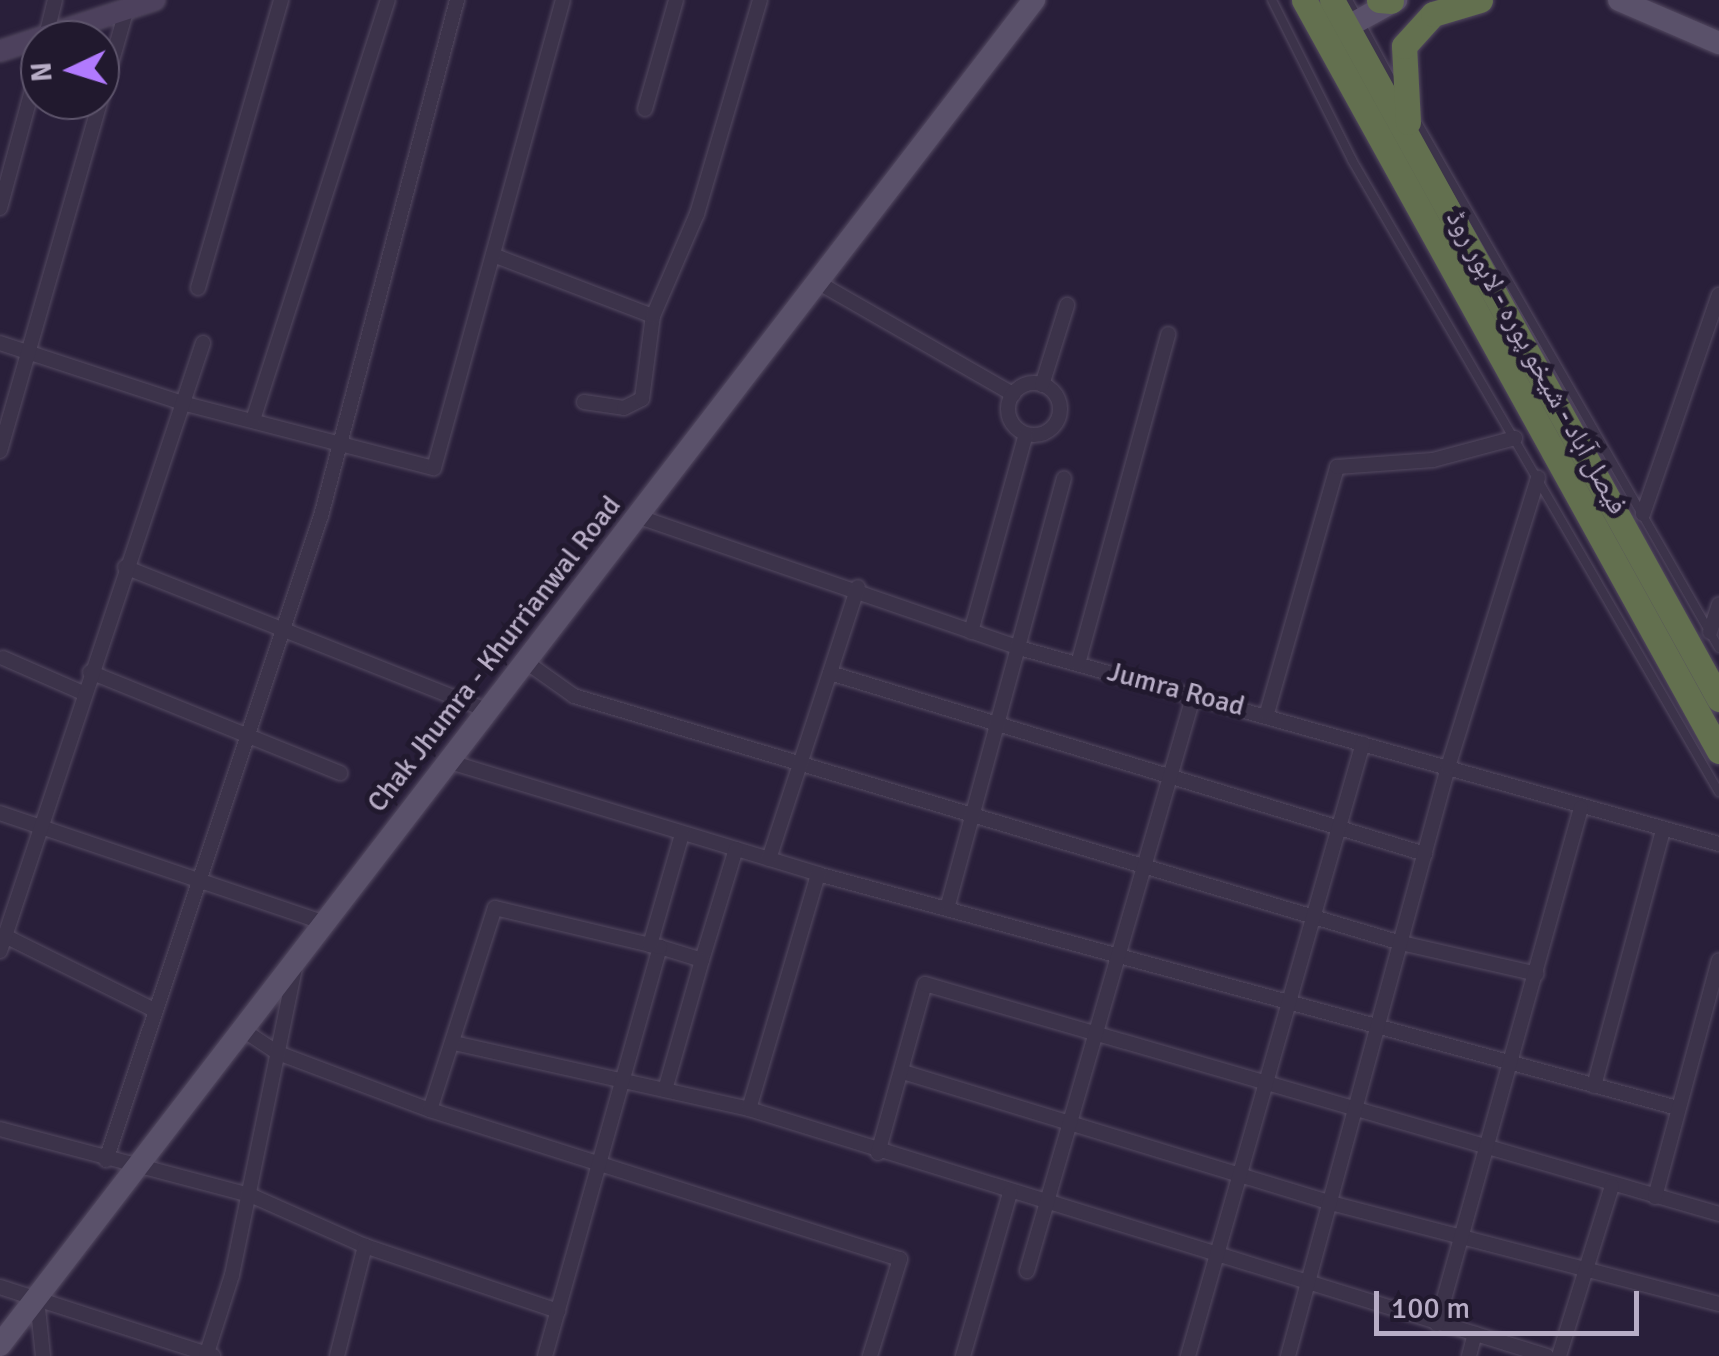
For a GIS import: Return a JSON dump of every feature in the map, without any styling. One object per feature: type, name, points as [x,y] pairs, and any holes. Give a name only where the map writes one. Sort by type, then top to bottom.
[{"type":"highway","points":[[1290,0],[1339,23]]},
{"type":"highway","name":"فیصل آباد - شیخو پورہ - لاہور روڈ","points":[[1304,0],[1339,23],[1719,699]]},
{"type":"highway","name":"فیصل آباد - شیخو پورہ - لاہور روڈ","points":[[1332,0],[1339,23],[1719,751]]},
{"type":"highway","points":[[1378,0],[1393,0]]},
{"type":"highway","points":[[1434,189],[1401,96],[1412,33],[1446,6],[1480,0]]},
{"type":"main road","points":[[98,20],[154,0]]},
{"type":"main road","name":"Chak Jhumra - Khurrianwal Road","points":[[0,1345],[447,761],[530,664],[1034,0]]},
{"type":"main road","points":[[1339,23],[1393,0]]},
{"type":"main road","points":[[1627,1],[1719,43]]},
{"type":"street","points":[[198,288],[282,0]]},
{"type":"street","points":[[254,420],[388,0]]},
{"type":"street","points":[[106,1160],[196,878],[286,626],[341,448],[457,0]]},
{"type":"street","points":[[0,343],[182,403],[254,420],[341,448],[434,468],[563,0]]},
{"type":"street","points":[[645,108],[676,0]]},
{"type":"street","points":[[584,402],[638,406],[653,316],[697,214],[760,0]]},
{"type":"street","points":[[0,451],[127,10]]},
{"type":"street","points":[[0,208],[24,120]]},
{"type":"street","points":[[493,255],[653,316]]},
{"type":"street","points":[[819,283],[1013,394],[1042,384]]},
{"type":"street","points":[[1643,514],[1719,294]]},
{"type":"street","points":[[1042,384],[1067,305]]},
{"type":"street","points":[[1078,664],[1168,334]]},
{"type":"street","points":[[154,1010],[2,944],[202,343]]},
{"type":"street","points":[[1013,394],[1011,421],[1026,434],[1045,433],[1058,418],[1057,398],[1042,384]]},
{"type":"street","points":[[971,632],[1026,434]]},
{"type":"street","points":[[1266,713],[1337,467],[1433,460],[1516,438]]},
{"type":"street","points":[[1288,1356],[1448,767],[1538,478]]},
{"type":"street","points":[[948,905],[1023,649],[1064,479]]},
{"type":"street","name":"Jumra Road","points":[[640,518],[858,587],[1023,649],[1266,713],[1581,808],[1719,844]]},
{"type":"street","points":[[125,566],[286,626],[489,711]]},
{"type":"street","points":[[769,859],[858,587]]},
{"type":"street","points":[[1710,632],[1719,607]]},
{"type":"street","points":[[3,658],[83,694]]},
{"type":"street","points":[[530,664],[574,696],[1144,862],[1401,943],[1537,974]]},
{"type":"street","points":[[90,672],[340,773]]},
{"type":"street","points":[[830,673],[998,731],[1168,773],[1425,854]]},
{"type":"street","points":[[1026,1270],[1075,1118],[1117,950],[1194,694]]},
{"type":"street","points":[[1188,1356],[1272,1085],[1364,743]]},
{"type":"street","points":[[447,761],[818,874],[1117,950],[1376,1027],[1674,1107]]},
{"type":"street","points":[[1437,1324],[1581,808]]},
{"type":"street","points":[[0,813],[322,922]]},
{"type":"street","points":[[1594,1086],[1663,830]]},
{"type":"street","points":[[545,1356],[623,1086],[682,834]]},
{"type":"street","points":[[665,1090],[736,850]]},
{"type":"street","points":[[749,1109],[818,874]]},
{"type":"street","points":[[430,1110],[496,908],[702,960]]},
{"type":"street","points":[[0,1288],[208,1355],[250,1195],[297,959]]},
{"type":"street","points":[[1655,1197],[1674,1107],[1719,960]]},
{"type":"street","points":[[878,1153],[925,984],[1719,1214]]},
{"type":"street","points":[[243,1030],[278,1053],[430,1110],[900,1259],[870,1356]]},
{"type":"street","points":[[454,1043],[623,1086],[665,1090],[749,1109],[878,1153],[1048,1201],[1308,1289],[1547,1356]]},
{"type":"street","points":[[903,1072],[1075,1118],[1327,1202],[1719,1304]]},
{"type":"street","points":[[0,1129],[250,1195],[365,1246],[558,1311]]},
{"type":"street","points":[[1559,1356],[1591,1269],[1612,1186]]},
{"type":"street","points":[[962,1356],[1010,1193]]},
{"type":"street","points":[[337,1356],[365,1246]]},
{"type":"street","points":[[37,1298],[43,1356]]},
{"type":"street","points":[[1469,1356],[1475,1334]]},
{"type":"lane","points":[[1272,0],[1352,160],[1719,792]]},
{"type":"lane","points":[[1339,23],[1401,96],[1443,162],[1719,648]]}]
